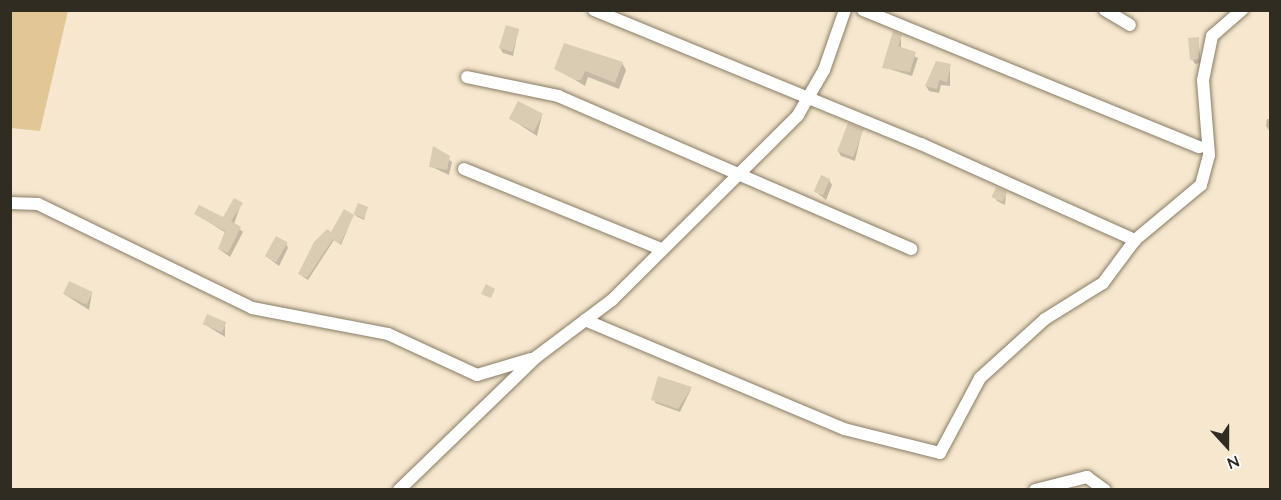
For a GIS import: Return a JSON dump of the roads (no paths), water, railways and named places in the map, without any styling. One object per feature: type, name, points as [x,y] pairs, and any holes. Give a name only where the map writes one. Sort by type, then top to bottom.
[{"type":"street","points":[[594,10],[808,98],[1135,240]]},
{"type":"street","points":[[399,489],[535,358],[585,320],[661,249],[735,174],[798,115],[808,98],[845,10]]},
{"type":"street","points":[[863,10],[1199,147]]},
{"type":"street","points":[[1105,10],[1130,25]]},
{"type":"street","points":[[585,320],[844,429],[940,453],[980,378],[1045,319],[1103,283],[1135,240],[1200,185],[1209,155],[1203,80],[1212,36],[1242,10]]},
{"type":"street","points":[[467,77],[558,96],[910,249]]},
{"type":"street","points":[[464,169],[661,249]]},
{"type":"street","points":[[10,203],[38,204],[252,308],[388,334],[477,375],[535,358]]},
{"type":"street","points":[[1035,489],[1087,477],[1105,489]]}]
